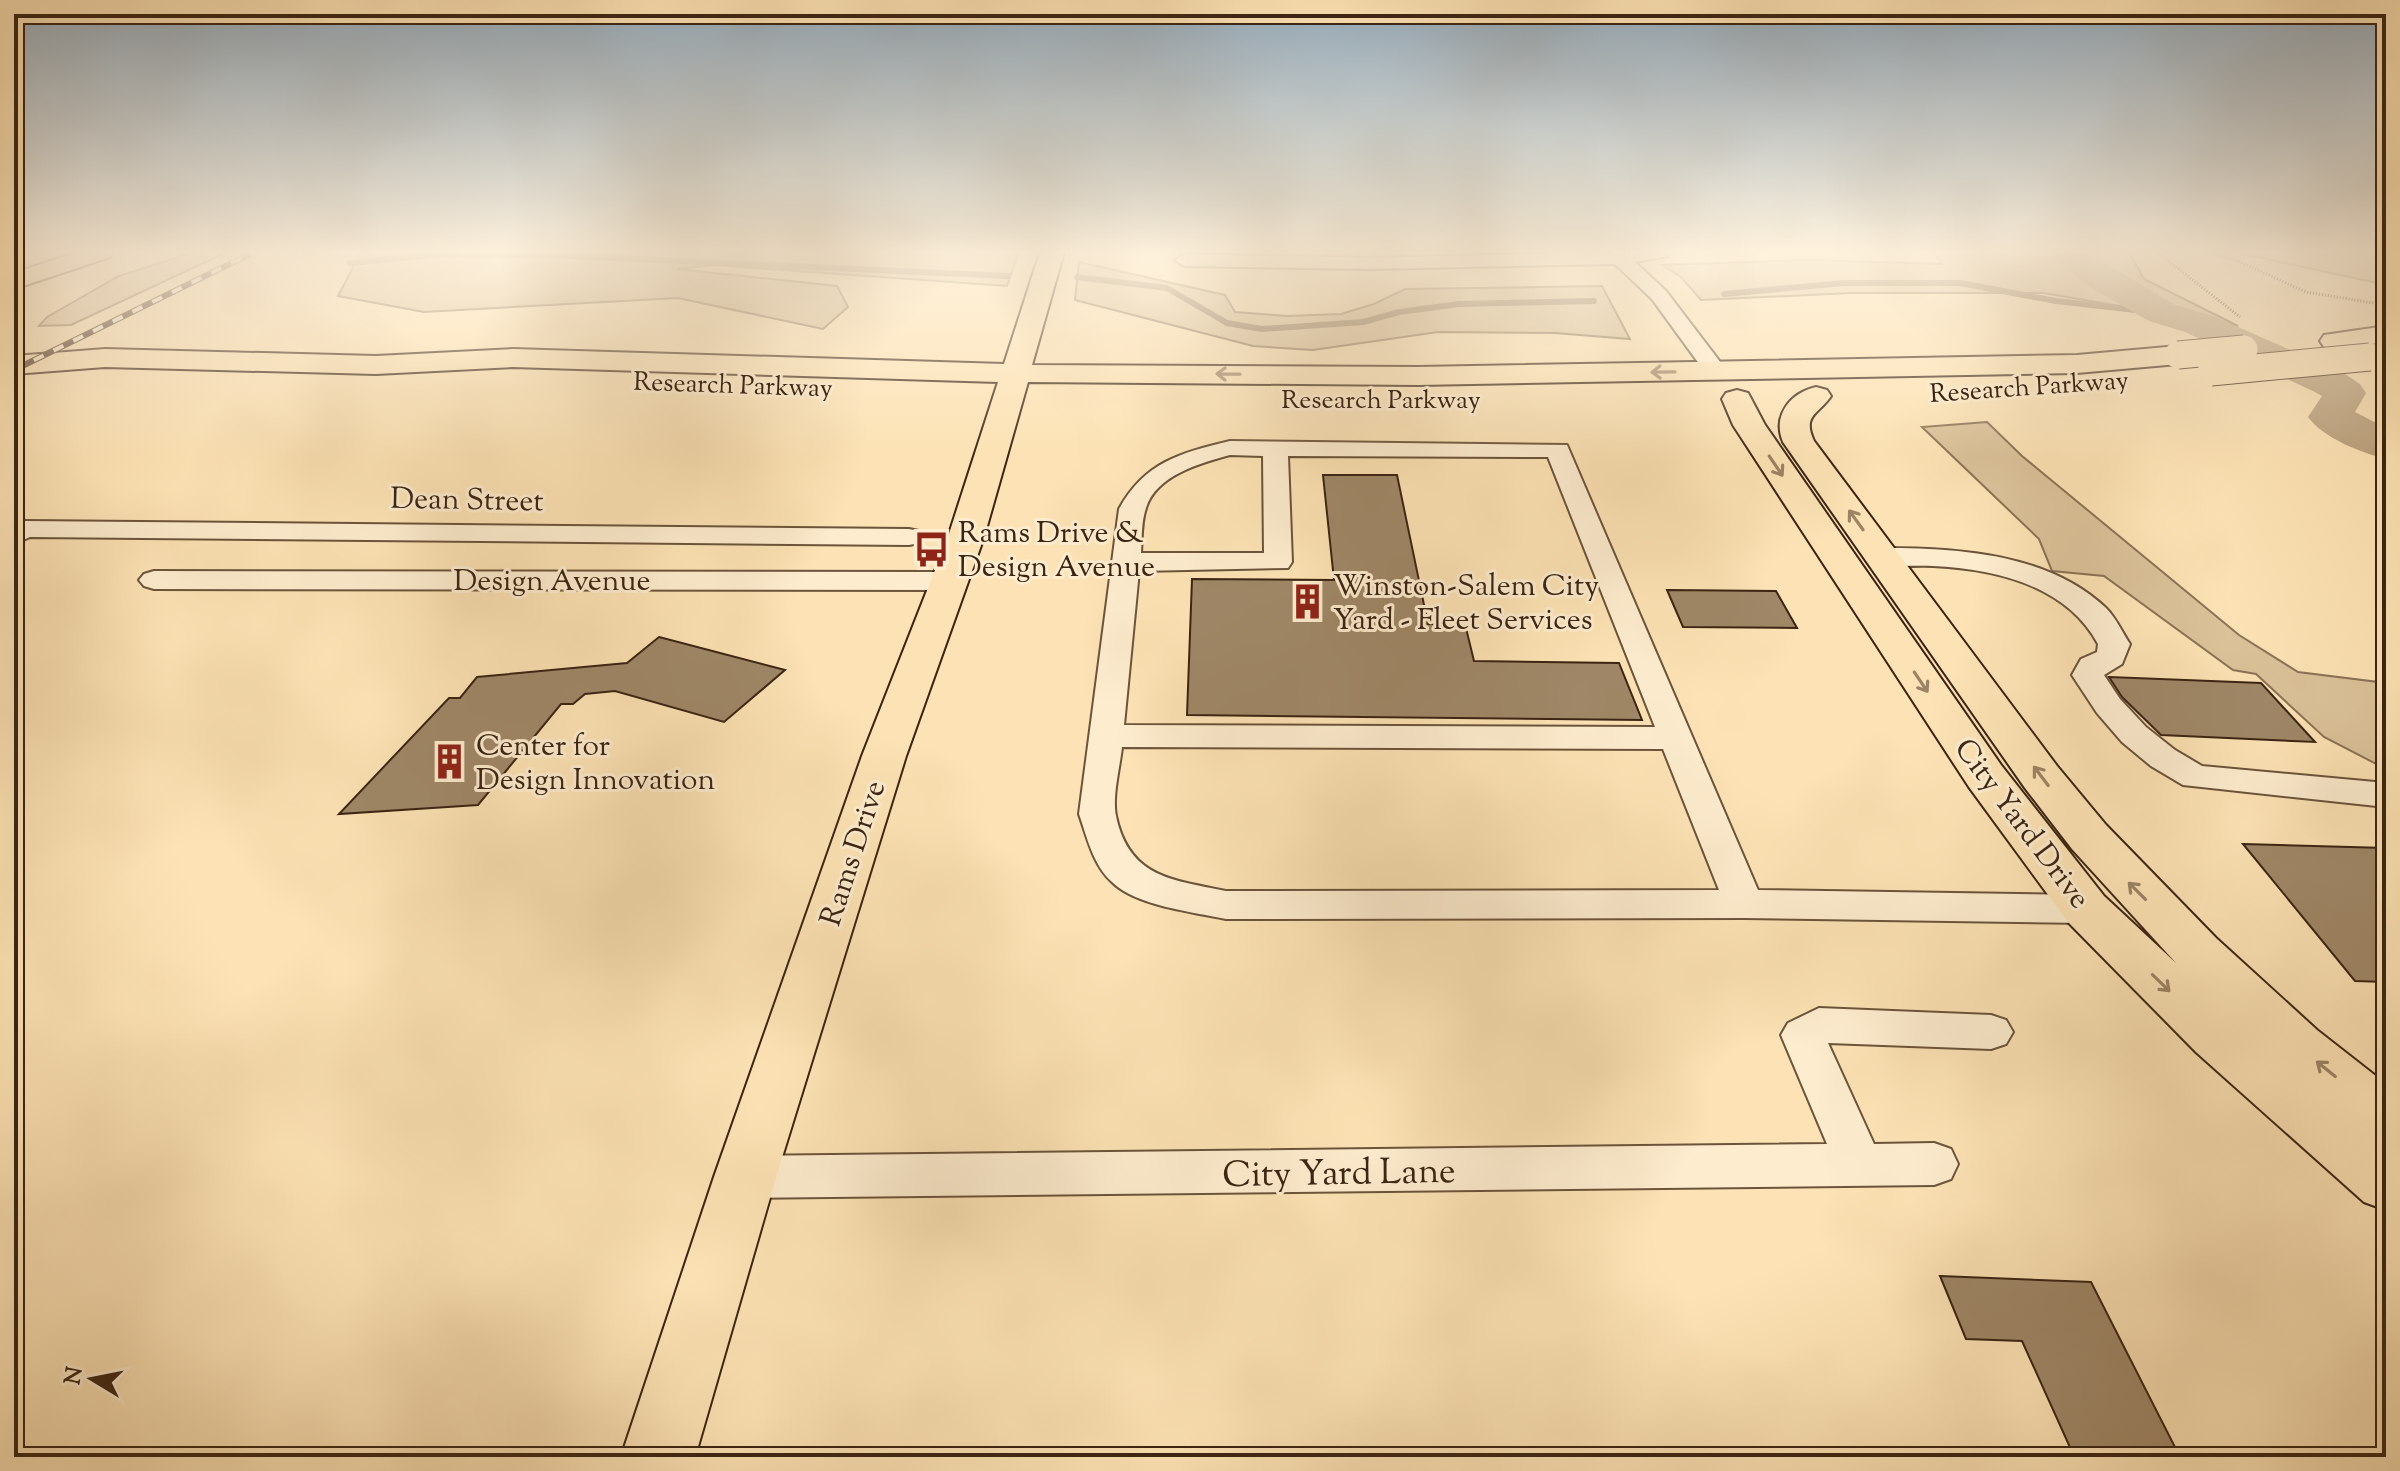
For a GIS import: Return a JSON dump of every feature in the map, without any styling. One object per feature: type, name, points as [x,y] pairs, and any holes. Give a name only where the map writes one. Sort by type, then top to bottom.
[{"type":"main road","name":"Rams Drive","points":[[658,1457],[745,1177],[884,756],[949,581],[1031,321]]},
{"type":"main road","name":"Research Parkway","points":[[1722,390],[1743,392],[1767,385],[2077,364],[2334,341],[2381,349]]},
{"type":"main road","name":"Research Parkway","points":[[1012,384],[1432,376],[1816,396],[2010,388],[2211,372],[2381,349]]},
{"type":"main road","name":"Research Parkway","points":[[14,365],[155,358],[376,365],[431,373],[1012,384],[1622,401]]},
{"type":"main road","name":"City Yard Drive","points":[[1722,390],[1749,425],[1985,776],[2086,909],[2216,1036],[2386,1182]]},
{"type":"main road","name":"City Yard Drive","points":[[1816,396],[1795,416],[1796,435],[2041,777],[2126,880],[2297,1046],[2386,1118]]},
{"type":"street","name":"City Yard Drive","points":[[1676,321],[1722,390]]},
{"type":"street","points":[[1744,904],[1558,450],[1230,448],[1192,458],[1165,470],[1140,490],[1132,509],[1097,814],[1124,873],[1163,892],[1226,905],[1744,904],[2086,909]]},
{"type":"street","points":[[1126,562],[1278,562],[1275,448]]},
{"type":"street","name":"Dean Street","points":[[19,532],[909,537]]},
{"type":"street","points":[[1882,557],[1944,557],[1989,565],[2031,576],[2069,595],[2096,614],[2114,644],[2111,657],[2092,666],[2088,675],[2097,690],[2151,751],[2195,777],[2386,795]]},
{"type":"street","name":"Design Avenue","points":[[154,580],[949,581]]},
{"type":"street","points":[[1106,736],[1676,738]]},
{"type":"street","points":[[1860,1165],[1803,1035],[1819,1025],[1991,1032]]},
{"type":"street","name":"City Yard Lane","points":[[745,1177],[1934,1164]]},
{"type":"shaded area","points":[[44,321],[80,321],[71,325],[39,326]]},
{"type":"shaded area","points":[[784,321],[832,321],[823,329]]},
{"type":"shaded area","points":[[1155,321],[1620,321],[1630,339],[1555,333],[1438,332],[1313,350],[1253,346]]},
{"type":"shaded area","points":[[2206,321],[2227,321],[2238,326]]},
{"type":"shaded area","points":[[1987,422],[2022,456],[2239,635],[2298,672],[2386,683],[2386,769],[2324,737],[2256,674],[2233,670],[2104,576],[2052,571],[2039,539],[1922,427]]},
{"type":"building","name":"Winston-Salem City Yard - Fleet Services","points":[[1323,475],[1397,475],[1428,624],[1465,624],[1474,661],[1619,663],[1642,720],[1187,715],[1192,579],[1334,580]]},
{"type":"building","name":"Winston-Salem City Yard - Fleet Services","points":[[1667,590],[1776,591],[1797,628],[1683,627]]},
{"type":"building","name":"Center for Design Innovation","points":[[659,637],[785,670],[724,722],[615,691],[585,694],[573,704],[561,704],[478,805],[339,814],[449,698],[460,698],[477,677],[627,663]]},
{"type":"building","points":[[2109,677],[2261,683],[2315,742],[2161,735],[2122,697]]},
{"type":"building","points":[[2243,844],[2386,848],[2386,982],[2355,981]]},
{"type":"building","points":[[1940,1276],[2091,1282],[2180,1457],[2073,1454],[2022,1341],[1966,1339]]},
{"type":"waterway","points":[[1223,321],[1262,329],[1368,321]]},
{"type":"waterway","points":[[2188,321],[2330,383],[2345,393],[2330,417],[2386,445]]},
{"type":"railway","points":[[14,370],[114,321]]},
{"type":"place","name":"Rams Drive & Design Avenue","points":[[932,549]]},
{"type":"place","name":"Winston-Salem City Yard - Fleet Services","points":[[1307,602]]},
{"type":"place","name":"Center for Design Innovation","points":[[450,762]]}]
